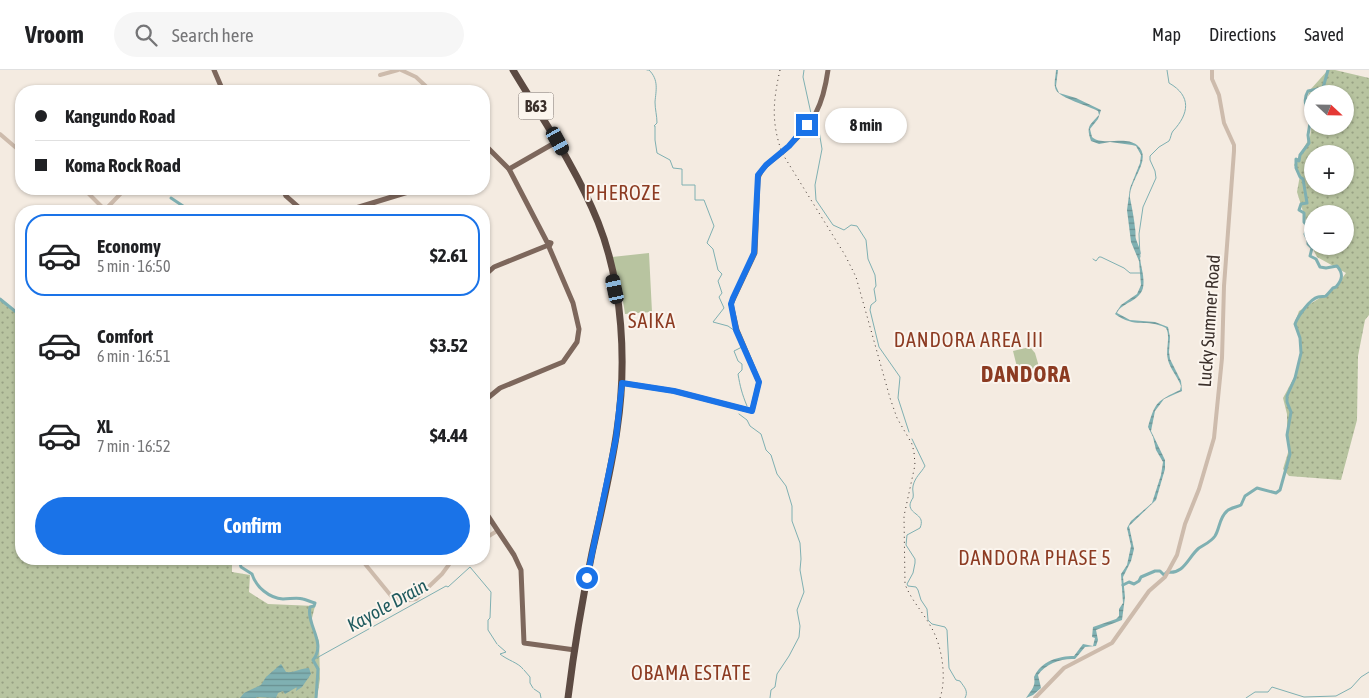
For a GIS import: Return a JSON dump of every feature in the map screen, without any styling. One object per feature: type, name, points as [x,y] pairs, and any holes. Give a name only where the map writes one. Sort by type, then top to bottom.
[{"type":"highway","name":"B63","points":[[513,70],[558,141],[581,183]]},
{"type":"highway","name":"B63","points":[[518,70],[571,156],[598,223],[613,278],[621,334],[622,383],[616,438],[578,625],[568,698]]},
{"type":"main road","points":[[214,70],[220,85]]},
{"type":"main road","points":[[622,383],[674,391],[752,411],[759,382],[738,333],[732,314],[731,302],[754,253],[758,175],[766,165],[789,146],[819,109],[824,97],[828,70]]},
{"type":"main road","points":[[509,169],[558,141]]},
{"type":"main road","points":[[490,150],[509,169],[547,245],[571,299],[579,334],[576,345],[565,361],[500,388],[490,396]]},
{"type":"main road","points":[[286,195],[296,205]]},
{"type":"main road","points":[[366,205],[398,195]]},
{"type":"main road","points":[[490,271],[494,267],[547,245]]},
{"type":"main road","points":[[490,520],[514,555],[521,570],[524,643],[575,650]]},
{"type":"street","points":[[380,75],[400,70],[416,78],[424,85]]},
{"type":"street","name":"Lucky Summer Road","points":[[1035,698],[1064,668],[1112,643],[1149,591],[1169,572],[1177,554],[1185,524],[1212,448],[1219,389],[1234,145],[1224,123],[1219,95],[1212,79],[1212,70]]},
{"type":"street","points":[[0,134],[15,147]]},
{"type":"street","points":[[89,195],[99,205]]},
{"type":"street","points":[[110,205],[119,195]]},
{"type":"street","points":[[490,535],[497,531]]},
{"type":"street","points":[[367,565],[390,595],[404,601],[416,599],[449,565]]},
{"type":"green space","points":[[1328,70],[1369,78],[1369,315],[1365,320],[1358,356],[1357,420],[1341,480],[1289,476],[1283,469],[1290,446],[1287,433],[1287,414],[1283,398],[1297,371],[1301,353],[1299,334],[1294,325],[1299,311],[1334,289],[1346,273],[1316,255],[1354,255],[1354,205],[1304,205],[1304,215],[1297,192],[1300,175],[1294,165],[1304,148],[1304,195],[1354,195],[1354,145],[1305,145],[1310,135],[1354,135],[1354,85],[1314,85]]},
{"type":"green space","points":[[649,253],[652,312],[625,314],[621,288],[614,273],[612,257]]},
{"type":"green space","points":[[0,300],[15,312],[15,565],[232,565],[232,572],[250,575],[249,592],[268,604],[315,606],[311,622],[319,641],[320,679],[317,698],[0,698]]},
{"type":"green space","points":[[1030,347],[1035,353],[1042,377],[1021,383],[1013,351]]},
{"type":"water","points":[[1056,70],[1058,70],[1056,86],[1059,93],[1055,85]]},
{"type":"water","points":[[1059,93],[1076,98],[1101,110],[1098,119],[1090,129],[1092,137],[1102,141],[1132,142],[1137,145],[1141,151],[1142,163],[1130,191],[1130,198],[1136,238],[1141,253],[1143,288],[1138,296],[1119,309],[1117,313],[1130,320],[1155,322],[1168,327],[1170,359],[1181,381],[1182,391],[1164,399],[1155,411],[1151,431],[1165,460],[1165,469],[1156,500],[1129,526],[1134,549],[1131,561],[1123,577],[1125,597],[1122,620],[1096,630],[1098,640],[1096,646],[1085,647],[1075,659],[1060,660],[1045,667],[1038,675],[1041,688],[1026,698],[1034,686],[1034,677],[1041,667],[1057,658],[1074,656],[1083,644],[1093,646],[1095,638],[1092,637],[1093,627],[1116,619],[1119,616],[1119,609],[1123,603],[1121,574],[1127,565],[1131,546],[1127,528],[1131,521],[1152,503],[1163,462],[1156,450],[1148,427],[1158,403],[1166,397],[1180,390],[1181,386],[1168,360],[1168,335],[1166,328],[1159,325],[1129,321],[1115,314],[1121,305],[1137,294],[1141,285],[1139,261],[1131,242],[1127,210],[1130,188],[1140,163],[1141,155],[1136,146],[1110,142],[1099,144],[1091,141],[1089,129],[1099,115],[1098,111]]},
{"type":"water","points":[[281,664],[286,672],[309,668],[311,674],[302,687],[296,691],[297,687],[285,694],[283,691],[278,693],[276,698],[240,698],[244,693],[261,685],[266,677]]},
{"type":"waterway","points":[[647,70],[652,74],[656,85],[657,123],[654,126],[657,153],[670,160],[673,168],[682,169],[682,185],[695,185],[695,200],[704,200],[714,226],[707,243],[713,249],[718,270],[722,274],[718,281],[722,293],[719,297],[724,308],[713,322],[728,326],[735,331]]},
{"type":"waterway","points":[[804,70],[803,77],[812,118]]},
{"type":"waterway","points":[[1140,257],[1139,234],[1143,207],[1156,178],[1150,156],[1169,141],[1172,132],[1185,112],[1186,106],[1182,94],[1169,83],[1167,70]]},
{"type":"waterway","points":[[1123,585],[1129,582],[1134,584],[1141,577],[1155,571],[1160,571],[1164,575],[1167,572],[1178,571],[1199,548],[1213,538],[1217,533],[1224,514],[1230,509],[1241,505],[1245,496],[1257,488],[1276,493],[1280,490],[1290,454],[1287,435],[1291,412],[1287,396],[1295,378],[1301,353],[1300,338],[1295,324],[1301,312],[1308,304],[1315,298],[1326,296],[1340,282],[1341,277],[1341,272],[1337,266],[1320,267],[1316,259],[1310,256],[1312,248],[1308,244],[1305,234],[1308,227],[1304,222],[1304,213],[1299,210],[1301,204],[1307,203],[1303,179],[1296,168],[1296,159],[1299,161],[1300,155],[1309,143],[1308,135],[1311,117],[1305,98],[1308,91],[1323,88],[1328,70]]},
{"type":"waterway","points":[[814,121],[818,125],[822,149],[815,185],[816,200],[833,225],[844,230],[851,225],[857,226],[866,240],[868,259],[875,275],[876,286],[874,289],[876,301],[871,305],[870,310],[879,347],[900,377],[898,398],[909,432]]},
{"type":"waterway","points":[[171,198],[182,205]]},
{"type":"waterway","points":[[1093,259],[1096,261],[1101,257],[1130,273],[1141,273]]},
{"type":"waterway","points":[[0,299],[15,311]]},
{"type":"waterway","points":[[742,347],[734,351],[738,361],[742,364],[742,370],[738,374],[747,406]]},
{"type":"waterway","points":[[739,414],[761,434],[777,474],[786,486],[792,506],[792,521],[800,543],[800,570],[804,592],[797,610],[800,626],[799,637],[777,674],[775,687],[771,690],[770,698]]},
{"type":"waterway","points":[[912,439],[925,466],[914,483],[913,498],[910,504],[912,511],[919,517],[921,523],[920,528],[907,535],[906,545],[915,559],[913,573],[907,584],[908,586],[916,587],[918,590],[921,600],[927,609],[928,620],[932,624],[945,627],[947,630],[949,668],[956,680],[960,681],[966,689],[965,698]]},
{"type":"waterway","points":[[240,565],[252,574],[257,583],[268,594],[283,599],[301,598],[315,603],[314,606],[310,607],[310,614],[318,647],[317,654],[313,660],[318,669],[316,698]]},
{"type":"waterway","name":"Kayole Drain","points":[[313,660],[446,586],[448,587],[470,567],[491,592],[488,630],[497,644]]},
{"type":"waterway","name":"Kayole Drain","points":[[498,645],[506,652],[500,654],[523,669]]},
{"type":"waterway","name":"Kayole Drain","points":[[524,670],[530,677],[530,683],[533,688]]},
{"type":"waterway","points":[[1246,698],[1255,692],[1268,692],[1272,687],[1304,697],[1336,696],[1351,688],[1361,677],[1369,672]]},
{"type":"waterway","name":"Kayole Drain","points":[[534,689],[540,693],[541,698]]},
{"type":"railway","points":[[780,70],[774,112],[778,142],[782,153],[845,255],[856,277],[890,398],[897,418],[912,444],[915,465],[904,516],[905,584],[935,634],[941,652],[943,681],[940,698]]},
{"type":"district","name":"PHEROZE","points":[[623,192]]},
{"type":"district","name":"SAIKA","points":[[652,320]]},
{"type":"district","name":"DANDORA AREA III","points":[[969,339]]},
{"type":"district","name":"DANDORA","points":[[1026,374]]},
{"type":"district","name":"DANDORA PHASE 5","points":[[1035,557]]},
{"type":"district","name":"OBAMA ESTATE","points":[[691,672]]},
{"type":"route","points":[[587,578],[616,438],[622,383],[674,391],[752,411],[759,382],[736,330],[731,302],[753,258],[756,245],[758,175],[766,165],[798,137],[807,125]]}]
